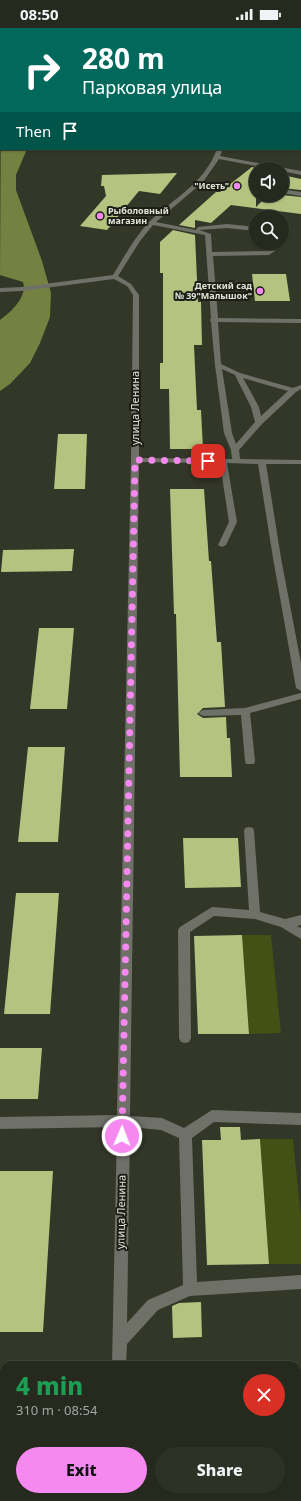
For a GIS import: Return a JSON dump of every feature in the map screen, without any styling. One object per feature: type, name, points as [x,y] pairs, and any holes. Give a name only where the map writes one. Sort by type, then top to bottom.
[{"type":"street","points":[[0,290],[22,290],[115,277],[152,223],[193,188],[211,169],[218,157],[220,150]]},
{"type":"street","points":[[218,157],[249,163]]},
{"type":"street","points":[[289,171],[301,173]]},
{"type":"street","points":[[289,192],[301,194]]},
{"type":"street","points":[[152,223],[208,234],[218,365],[228,433],[235,450],[236,461]]},
{"type":"street","points":[[192,230],[212,227],[239,226],[249,228]]},
{"type":"street","points":[[209,254],[269,253],[272,250]]},
{"type":"street","name":"улица Ленина","points":[[115,277],[129,285],[136,295],[135,460],[119,1361]]},
{"type":"street","points":[[214,320],[301,321]]},
{"type":"street","points":[[218,365],[238,374],[293,390]]},
{"type":"street","points":[[238,374],[255,407],[259,422]]},
{"type":"street","points":[[235,450],[259,422],[293,390],[301,386]]},
{"type":"street","points":[[135,460],[301,462]]},
{"type":"street","points":[[222,545],[234,522],[224,461]]},
{"type":"street","points":[[262,462],[277,558],[301,688]]},
{"type":"street","points":[[203,713],[245,711],[301,696]]},
{"type":"street","points":[[245,711],[250,761]]},
{"type":"street","points":[[249,832],[255,915]]},
{"type":"street","points":[[185,1038],[184,930],[212,911],[255,915],[285,924],[301,934]]},
{"type":"street","points":[[285,924],[301,920]]},
{"type":"street","points":[[185,1135],[212,1116],[301,1119]]},
{"type":"street","points":[[0,1123],[123,1121],[162,1124],[185,1135]]},
{"type":"street","points":[[185,1135],[190,1288]]},
{"type":"street","points":[[120,1341],[153,1305],[190,1288],[301,1282]]},
{"type":"shaded area","points":[[1,150],[27,150],[16,175],[16,190],[42,261],[51,293],[50,317],[30,363],[10,384],[0,391],[0,320],[9,313],[21,299],[24,288],[23,282],[0,275]]},
{"type":"shaded area","points":[[242,935],[271,935],[281,1033],[249,1034]]},
{"type":"shaded area","points":[[260,1139],[293,1139],[301,1218],[301,1264],[269,1264]]},
{"type":"building","points":[[249,169],[249,202],[256,202],[256,207],[261,202],[289,202],[289,196],[301,197],[301,214],[289,212],[289,210],[270,210],[231,205],[211,223],[195,220],[195,228],[179,225],[216,192],[220,192]]},
{"type":"building","points":[[177,173],[160,194],[139,191],[107,230],[80,226],[106,196],[104,186],[101,186],[102,175]]},
{"type":"building","points":[[289,176],[301,179],[301,190],[289,189]]},
{"type":"building","points":[[173,230],[195,235],[198,302],[201,302],[202,345],[194,345],[197,410],[201,410],[203,449],[170,449],[169,389],[160,389],[160,363],[163,363],[163,273],[160,273],[160,242]]},
{"type":"building","points":[[252,274],[286,274],[290,301],[255,301]]},
{"type":"building","points":[[58,434],[87,434],[85,489],[54,489]]},
{"type":"building","points":[[170,489],[204,489],[217,642],[221,642],[225,707],[203,708],[197,714],[203,718],[226,717],[227,738],[230,738],[232,777],[180,777],[176,614],[174,614]]},
{"type":"building","points":[[74,549],[72,571],[1,572],[3,550]]},
{"type":"building","points":[[39,628],[74,628],[67,709],[30,709]]},
{"type":"building","points":[[28,747],[65,747],[58,842],[18,842]]},
{"type":"building","points":[[183,838],[238,838],[241,887],[185,888]]},
{"type":"building","points":[[16,893],[59,893],[50,1014],[4,1014]]},
{"type":"building","points":[[242,935],[249,1034],[198,1034],[194,936]]},
{"type":"building","points":[[0,1048],[42,1048],[38,1099],[0,1099]]},
{"type":"building","points":[[220,1127],[240,1127],[241,1140],[260,1139],[269,1264],[207,1265],[202,1140],[221,1140]]},
{"type":"building","points":[[0,1171],[53,1171],[43,1332],[0,1332]]},
{"type":"building","points":[[201,1302],[202,1337],[173,1338],[172,1306],[179,1303]]},
{"type":"place","name":"\"Исеть\"","points":[[237,186]]},
{"type":"place","name":"Рыболовный магазин","points":[[100,216]]},
{"type":"place","name":"Детский сад № 39\"Малышок\"","points":[[260,291]]},
{"type":"route","points":[[122,1136],[135,460],[208,461]]}]
